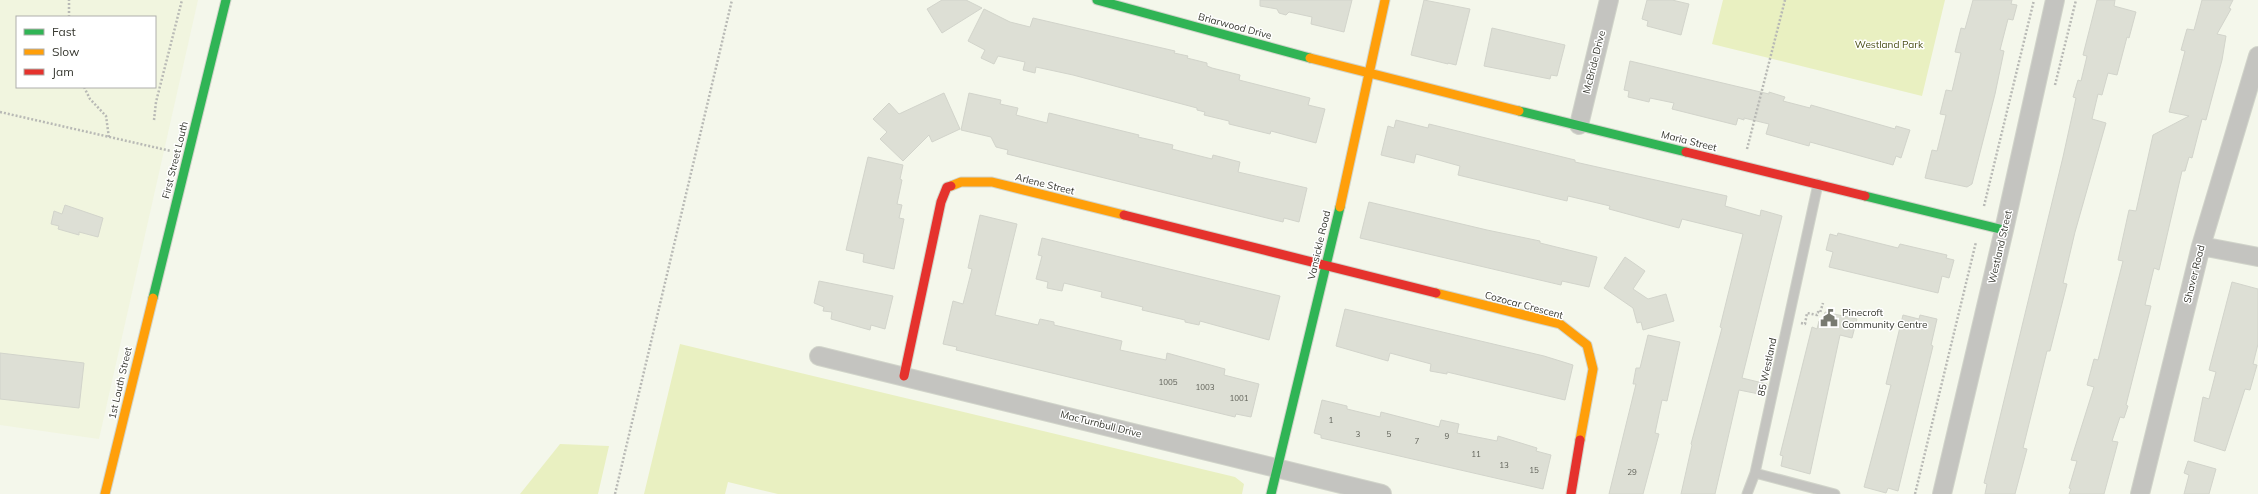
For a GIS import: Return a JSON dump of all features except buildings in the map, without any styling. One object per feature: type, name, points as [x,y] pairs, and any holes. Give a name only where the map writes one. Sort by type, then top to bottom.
[{"type":"street","name":"First Street Louth","points":[[145,325],[226,0]]},
{"type":"street","name":"Briarwood Drive","points":[[1097,0],[1368,74]]},
{"type":"street","name":"Vansickle Road","points":[[1271,494],[1326,266],[1385,0]]},
{"type":"street","name":"McBride Drive","points":[[1579,125],[1609,0]]},
{"type":"street","name":"Westland Street","points":[[1942,494],[2004,230],[2055,0]]},
{"type":"street","name":"Shaver Road","points":[[2140,494],[2201,246],[2258,56]]},
{"type":"street","name":"Maria Street","points":[[1368,74],[2004,230]]},
{"type":"street","name":"Arlene Street","points":[[904,376],[941,202],[947,187],[961,182],[992,182],[1326,266]]},
{"type":"street","points":[[2201,246],[2258,257]]},
{"type":"street","name":"Cozocar Crescent","points":[[1326,266],[1560,324],[1587,345],[1593,370],[1571,494]]},
{"type":"street","name":"1st Louth Street","points":[[105,494],[145,325]]},
{"type":"street","name":"MacTurnbull Drive","points":[[819,356],[1277,467],[1382,494]]},
{"type":"lane","name":"85 Westland","points":[[1748,494],[1755,473],[1818,184]]},
{"type":"lane","points":[[1755,473],[1835,494]]},
{"type":"path","points":[[69,0],[69,16]]},
{"type":"path","points":[[154,120],[156,102],[182,0]]},
{"type":"path","points":[[615,494],[732,0]]},
{"type":"path","points":[[1743,165],[1785,0]]},
{"type":"path","points":[[1915,494],[2034,0]]},
{"type":"path","points":[[84,88],[90,99],[106,116],[109,138]]},
{"type":"path","points":[[0,112],[109,138],[187,154]]},
{"type":"shaded area","points":[[0,0],[198,0],[99,439],[0,425]]},
{"type":"green space","name":"Westland Park","points":[[1723,0],[1945,0],[1922,96],[1712,44]]},
{"type":"green space","points":[[680,344],[1235,477],[1244,484],[1242,494],[778,494],[728,482],[725,494],[644,494]]},
{"type":"green space","points":[[560,444],[609,446],[598,494],[520,494]]},
{"type":"traffic: fast","points":[[153,298],[226,0]]},
{"type":"traffic: fast","points":[[1097,0],[1310,58]]},
{"type":"traffic: fast","points":[[1519,111],[1686,152]]},
{"type":"traffic: fast","points":[[1865,196],[2004,230]]},
{"type":"traffic: fast","points":[[1271,494],[1340,207]]},
{"type":"traffic: slow","points":[[1340,207],[1385,0]]},
{"type":"traffic: slow","points":[[1310,58],[1519,111]]},
{"type":"traffic: slow","points":[[951,186],[961,182],[992,182],[1124,215]]},
{"type":"traffic: slow","points":[[1436,293],[1560,324],[1587,345],[1593,369],[1580,440]]},
{"type":"traffic: slow","points":[[105,494],[153,298]]},
{"type":"traffic: jam","points":[[1686,152],[1865,196]]},
{"type":"traffic: jam","points":[[904,376],[941,202],[947,187],[951,186]]},
{"type":"traffic: jam","points":[[1124,215],[1436,293]]},
{"type":"traffic: jam","points":[[1571,494],[1580,440]]},
{"type":"place","name":"Pinecroft Community Centre","points":[[1829,318]]}]
